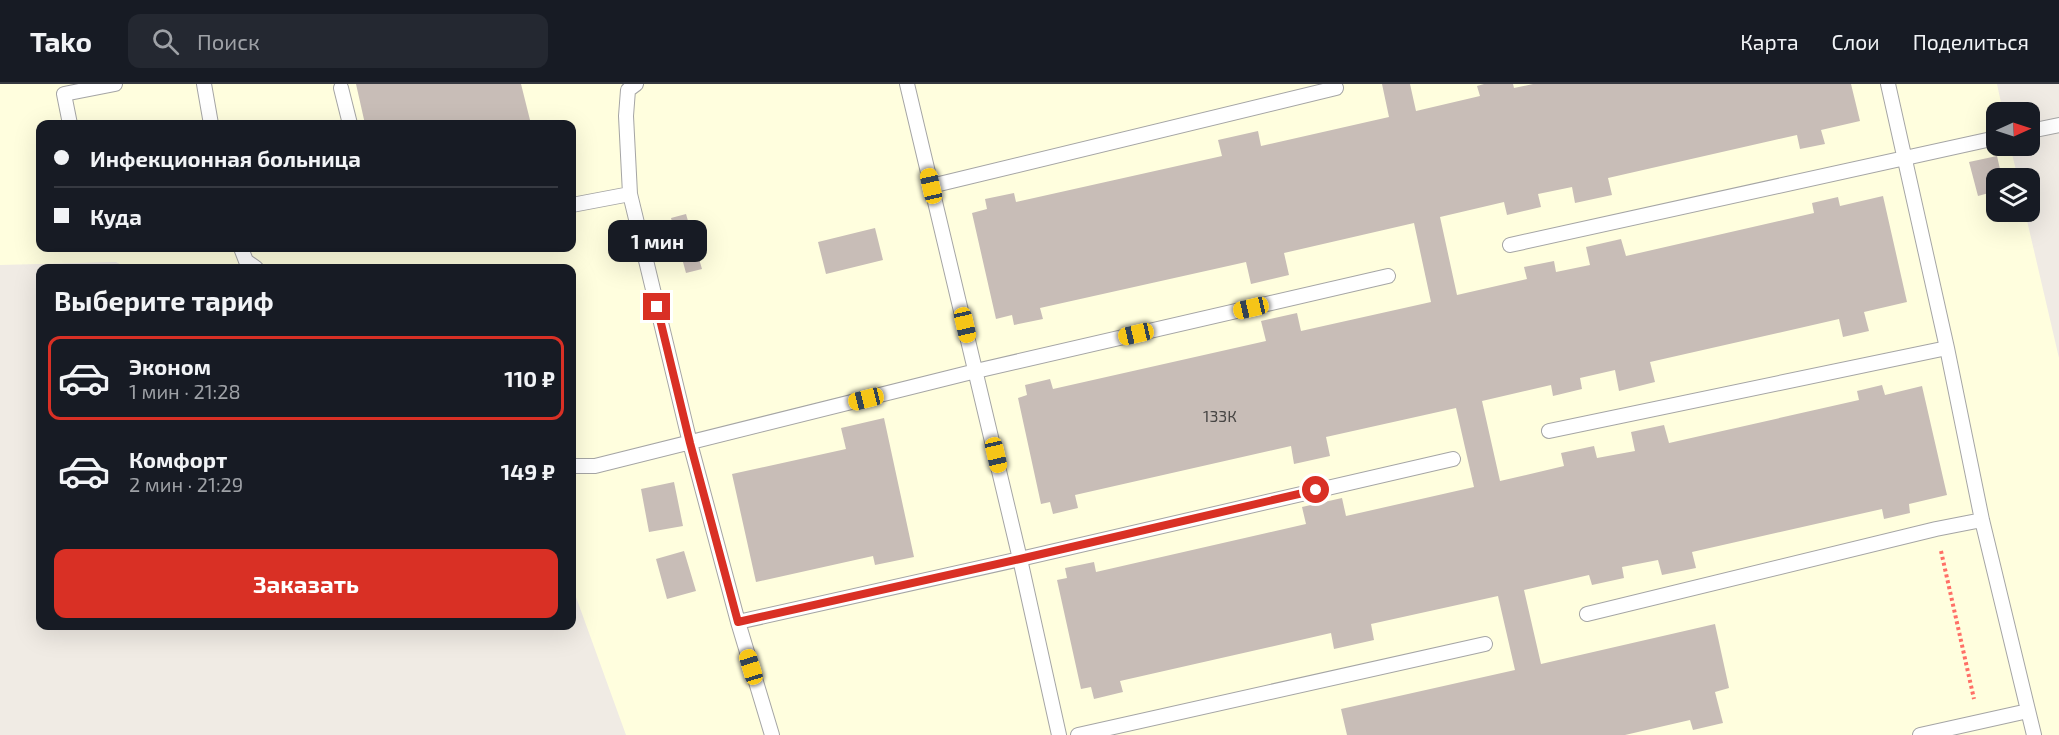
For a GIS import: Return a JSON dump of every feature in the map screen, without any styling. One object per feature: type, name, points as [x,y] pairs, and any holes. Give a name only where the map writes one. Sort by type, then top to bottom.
[{"type":"lane","points":[[69,120],[64,94],[115,84]]},
{"type":"lane","points":[[204,84],[210,120]]},
{"type":"lane","points":[[636,84],[628,90],[626,116],[630,194],[690,443],[738,622],[772,735]]},
{"type":"lane","points":[[907,84],[1020,559],[1059,735]]},
{"type":"lane","points":[[1888,84],[1947,348],[1982,520],[2034,735]]},
{"type":"lane","points":[[931,186],[1336,87]]},
{"type":"lane","points":[[341,88],[349,120]]},
{"type":"lane","points":[[2040,129],[2059,125]]},
{"type":"lane","points":[[1510,245],[1986,140]]},
{"type":"lane","points":[[576,204],[630,194]]},
{"type":"lane","points":[[576,466],[595,466],[976,371],[1388,276]]},
{"type":"lane","points":[[1549,431],[1947,348]]},
{"type":"lane","points":[[738,622],[1453,459]]},
{"type":"lane","points":[[1587,614],[1936,529],[1982,520]]},
{"type":"lane","points":[[1078,735],[1485,644]]},
{"type":"lane","points":[[1920,735],[2028,711]]},
{"type":"path","points":[[1936,529],[1979,722]]},
{"type":"shaded area","points":[[0,84],[1997,84],[2001,102],[1986,102],[1986,156],[2012,156],[2016,168],[1986,168],[1986,222],[2027,222],[2059,358],[2059,735],[626,735],[576,597],[576,264],[120,264],[116,262],[0,265]]},
{"type":"building","points":[[356,84],[521,84],[530,120],[364,120]]},
{"type":"building","points":[[1382,84],[1410,84],[1416,111],[1480,96],[1477,86],[1484,84],[1513,84],[1514,88],[1533,84],[1851,84],[1860,121],[1821,130],[1825,144],[1800,149],[1797,135],[1608,178],[1612,195],[1575,203],[1572,187],[1538,194],[1541,207],[1507,215],[1504,202],[1440,217],[1457,295],[1527,279],[1524,267],[1554,261],[1556,272],[1590,265],[1586,247],[1621,239],[1626,256],[1814,213],[1812,203],[1838,197],[1840,206],[1883,196],[1907,302],[1864,312],[1869,331],[1843,337],[1839,319],[1650,362],[1655,382],[1619,391],[1615,370],[1580,378],[1582,389],[1553,396],[1551,385],[1482,401],[1500,481],[1564,466],[1561,453],[1594,446],[1597,458],[1635,451],[1631,432],[1664,425],[1669,443],[1859,400],[1857,391],[1882,385],[1885,395],[1922,386],[1947,495],[1909,504],[1910,513],[1884,519],[1882,509],[1692,552],[1696,568],[1662,575],[1658,560],[1622,567],[1624,578],[1592,585],[1589,575],[1524,590],[1541,664],[1715,624],[1729,688],[1715,692],[1723,723],[1693,730],[1690,720],[1625,735],[1347,735],[1341,709],[1515,670],[1498,596],[1371,624],[1374,640],[1334,649],[1331,633],[1120,681],[1123,692],[1094,699],[1091,687],[1081,689],[1057,580],[1067,578],[1065,568],[1094,562],[1096,572],[1306,524],[1302,507],[1342,498],[1346,516],[1474,487],[1456,408],[1326,437],[1330,456],[1294,464],[1291,446],[1075,495],[1078,508],[1053,514],[1050,502],[1041,504],[1018,398],[1027,395],[1025,385],[1050,379],[1053,389],[1266,341],[1261,321],[1297,313],[1301,331],[1431,302],[1414,223],[1284,253],[1289,275],[1251,284],[1246,262],[1040,308],[1043,319],[1014,325],[1012,315],[996,319],[972,213],[987,209],[985,199],[1014,193],[1016,202],[1222,156],[1218,140],[1258,131],[1261,146],[1389,117]]},
{"type":"building","points":[[1997,156],[2000,168],[1986,168],[1986,194],[1978,196],[1969,162]]},
{"type":"building","points":[[686,214],[702,269],[686,273],[671,218]]},
{"type":"building","points":[[875,228],[883,260],[826,274],[818,242]]},
{"type":"building","points":[[884,418],[914,557],[875,565],[873,556],[756,582],[732,474],[846,449],[841,428]]},
{"type":"building","points":[[674,482],[683,526],[649,532],[641,489]]},
{"type":"building","points":[[684,551],[696,591],[667,599],[656,559]]},
{"type":"route","points":[[657,307],[690,443],[738,622],[1316,490]]}]
